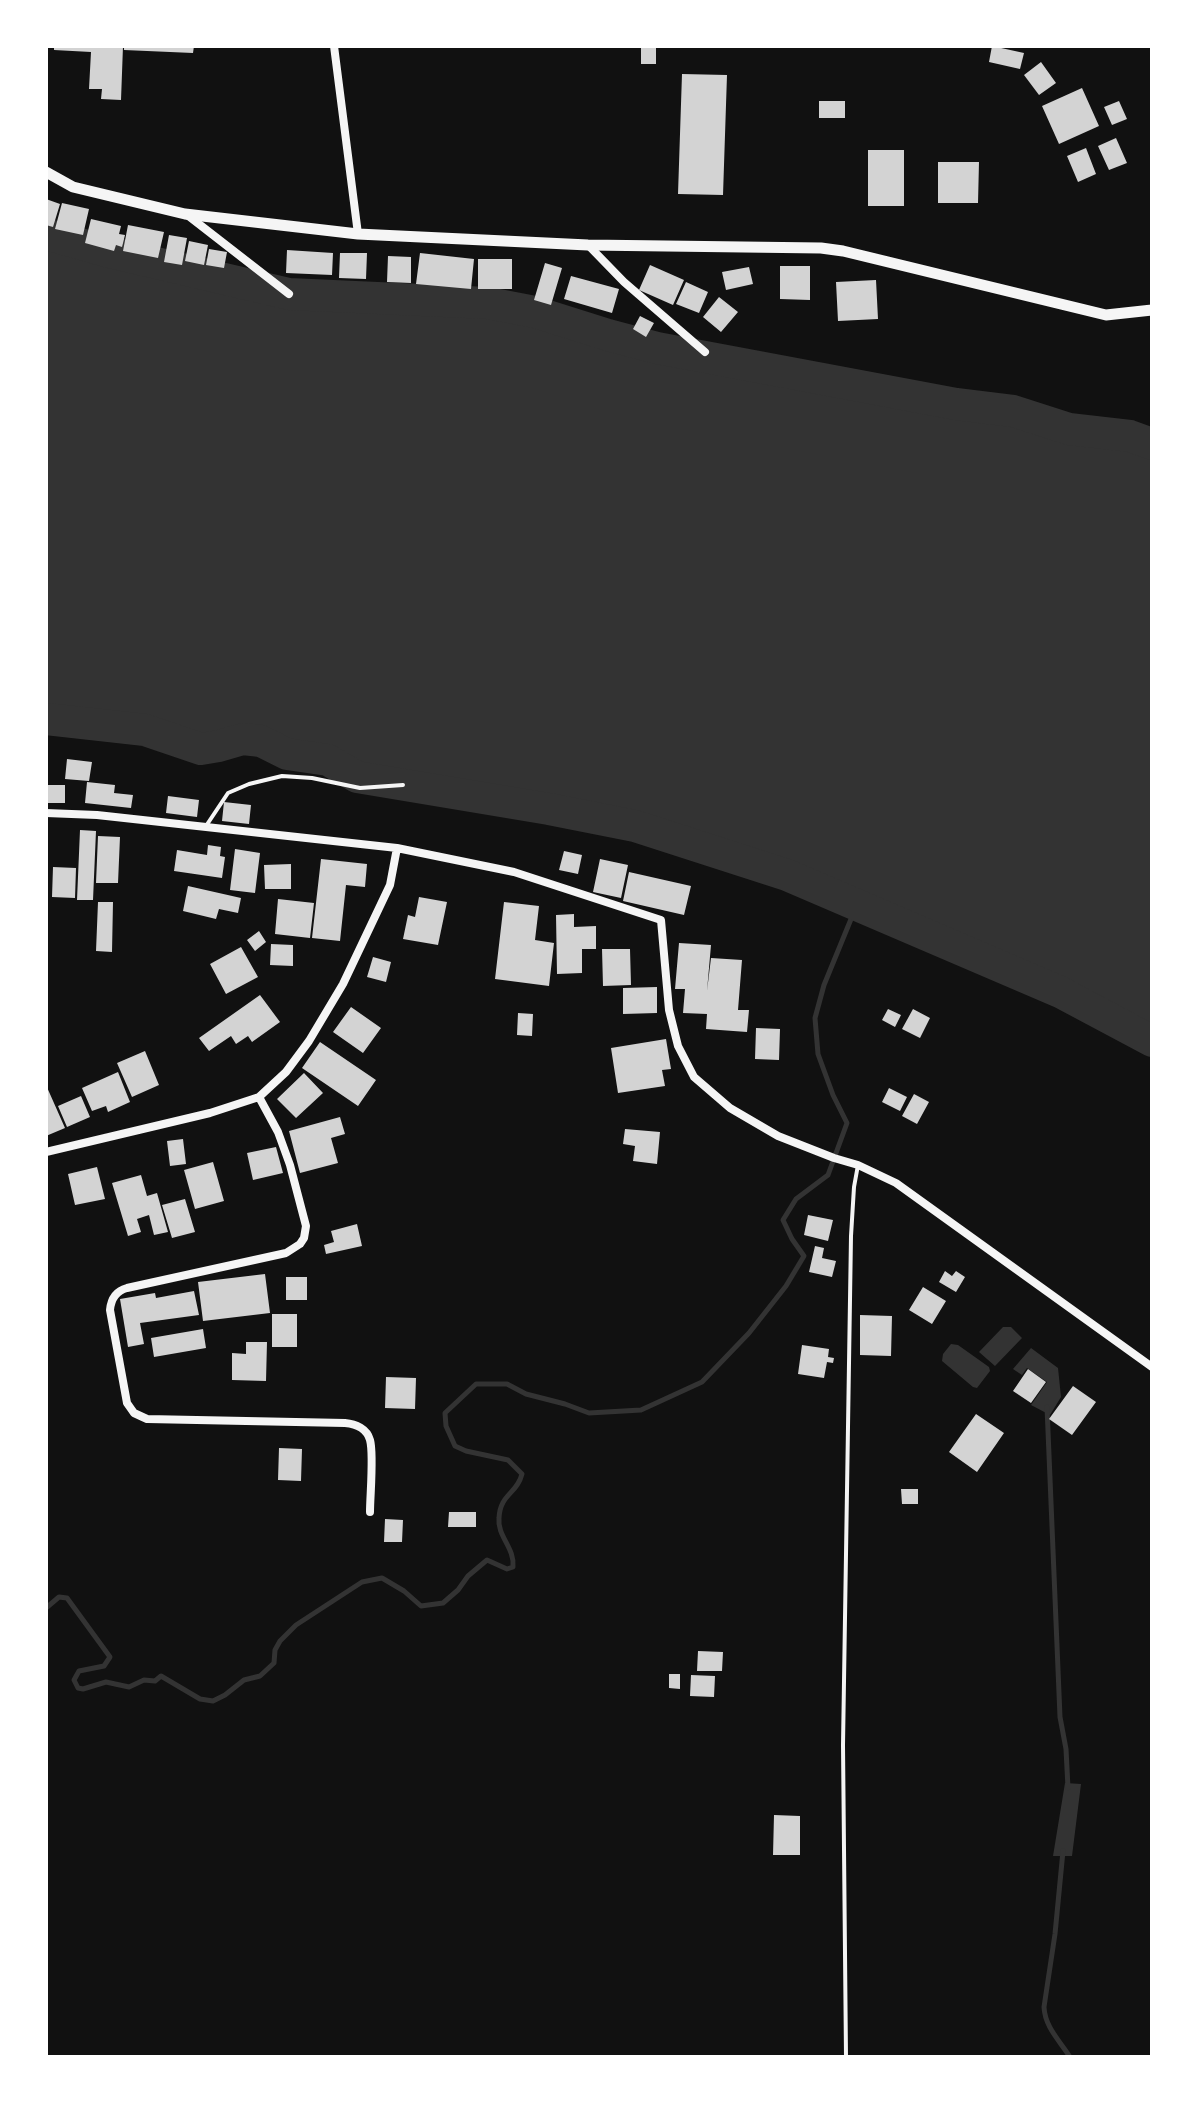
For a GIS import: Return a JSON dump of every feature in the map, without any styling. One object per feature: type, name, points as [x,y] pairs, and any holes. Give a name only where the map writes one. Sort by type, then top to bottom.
[{"type":"street","points":[[334,46],[358,234]]},
{"type":"street","points":[[46,172],[73,187],[185,214],[358,234],[588,245],[821,248],[1106,315],[1152,310]]},
{"type":"street","points":[[185,214],[289,294]]},
{"type":"street","points":[[588,245],[624,282],[705,352]]},
{"type":"street","points":[[46,813],[97,815],[397,848],[514,872],[661,920],[669,1010],[678,1046],[694,1077],[730,1108],[778,1136],[858,1165],[896,1183],[1152,1367]]},
{"type":"street","points":[[46,1152],[210,1113],[259,1097],[286,1072],[309,1041],[343,984],[390,885],[397,848]]},
{"type":"street","points":[[259,1097],[278,1132],[290,1165],[306,1226],[304,1238],[286,1253],[118,1292],[110,1310],[127,1403],[134,1413],[147,1419],[345,1423],[358,1426],[371,1442],[370,1512]]},
{"type":"lane","points":[[206,826],[228,793],[282,776],[312,778],[360,788],[403,785]]},
{"type":"lane","points":[[846,2057],[844,1697],[851,1236],[858,1165]]},
{"type":"shaded area","points":[[46,234],[289,294],[488,303],[535,312],[657,348],[956,404],[1013,411],[1069,429],[1130,436],[1152,444],[1152,1041],[1060,992],[787,875],[635,826],[357,777],[328,760],[287,754],[261,741],[243,739],[201,749],[145,730],[46,719]]},
{"type":"shaded area","points":[[1003,1327],[1011,1327],[1022,1338],[995,1366],[979,1352]]},
{"type":"shaded area","points":[[951,1344],[958,1345],[989,1367],[990,1371],[977,1388],[942,1361]]},
{"type":"shaded area","points":[[1031,1348],[1058,1368],[1061,1397],[1050,1415],[1031,1405],[1047,1382],[1027,1368],[1022,1375],[1013,1369]]},
{"type":"shaded area","points":[[1065,1783],[1081,1784],[1072,1856],[1053,1856]]},
{"type":"building","points":[[54,46],[123,46],[121,100],[101,99],[102,89],[89,89],[91,52],[54,50]]},
{"type":"building","points":[[124,46],[194,46],[193,53],[124,50]]},
{"type":"building","points":[[641,46],[656,46],[656,64],[641,64]]},
{"type":"building","points":[[992,46],[1024,53],[1020,69],[989,62]]},
{"type":"building","points":[[1041,62],[1056,83],[1039,95],[1024,75]]},
{"type":"building","points":[[682,74],[727,75],[723,195],[678,194]]},
{"type":"building","points":[[1082,88],[1099,126],[1059,144],[1042,106]]},
{"type":"building","points":[[819,101],[845,101],[845,118],[819,118]]},
{"type":"building","points":[[1119,101],[1127,119],[1112,125],[1104,107]]},
{"type":"building","points":[[1116,138],[1127,163],[1109,170],[1098,146]]},
{"type":"building","points":[[1086,148],[1096,174],[1078,182],[1067,156]]},
{"type":"building","points":[[868,150],[904,150],[904,206],[868,206]]},
{"type":"building","points":[[938,162],[979,162],[978,203],[938,203]]},
{"type":"building","points":[[46,199],[60,204],[53,227],[46,225]]},
{"type":"building","points":[[62,203],[89,209],[83,235],[55,229]]},
{"type":"building","points":[[91,219],[121,226],[119,234],[125,235],[122,247],[116,245],[114,251],[85,243]]},
{"type":"building","points":[[128,225],[164,232],[158,258],[123,251]]},
{"type":"building","points":[[169,235],[187,238],[182,265],[164,262]]},
{"type":"building","points":[[189,241],[208,245],[204,265],[185,261]]},
{"type":"building","points":[[209,249],[227,252],[224,268],[206,265]]},
{"type":"building","points":[[287,250],[333,253],[332,275],[286,273]]},
{"type":"building","points":[[340,253],[367,253],[366,279],[339,278]]},
{"type":"building","points":[[420,253],[474,259],[471,289],[416,284]]},
{"type":"building","points":[[388,256],[411,257],[411,283],[387,282]]},
{"type":"building","points":[[478,259],[512,259],[512,289],[478,289]]},
{"type":"building","points":[[545,263],[562,268],[551,305],[534,300]]},
{"type":"building","points":[[650,265],[684,280],[673,305],[639,290]]},
{"type":"building","points":[[780,266],[810,266],[810,300],[780,299]]},
{"type":"building","points":[[749,267],[753,284],[726,290],[722,272]]},
{"type":"building","points":[[571,276],[619,289],[612,313],[564,299]]},
{"type":"building","points":[[876,280],[878,319],[838,321],[836,282]]},
{"type":"building","points":[[686,282],[708,292],[699,313],[676,304]]},
{"type":"building","points":[[719,297],[738,312],[721,332],[703,317]]},
{"type":"building","points":[[640,316],[654,323],[646,337],[633,329]]},
{"type":"building","points":[[67,759],[92,762],[89,781],[65,779]]},
{"type":"building","points":[[87,782],[115,785],[114,793],[133,795],[131,808],[85,803]]},
{"type":"building","points":[[46,785],[65,785],[65,803],[46,803]]},
{"type":"building","points":[[168,796],[199,800],[197,817],[166,813]]},
{"type":"building","points":[[224,802],[251,805],[249,824],[222,821]]},
{"type":"building","points":[[80,830],[96,831],[93,900],[77,900]]},
{"type":"building","points":[[98,836],[120,837],[118,883],[96,883]]},
{"type":"building","points":[[208,845],[221,847],[220,856],[225,857],[222,878],[174,871],[177,850],[207,855]]},
{"type":"building","points":[[235,849],[260,853],[255,893],[230,890]]},
{"type":"building","points":[[564,851],[582,855],[578,874],[559,870]]},
{"type":"building","points":[[321,859],[367,864],[365,887],[346,885],[340,941],[312,938]]},
{"type":"building","points":[[600,859],[628,865],[621,898],[593,892]]},
{"type":"building","points":[[291,864],[291,889],[265,889],[264,865]]},
{"type":"building","points":[[53,867],[76,868],[75,898],[52,897]]},
{"type":"building","points":[[629,872],[691,886],[684,915],[623,901]]},
{"type":"building","points":[[188,886],[241,898],[238,913],[219,909],[216,919],[183,911]]},
{"type":"building","points":[[419,897],[447,902],[438,945],[403,939],[408,915],[415,917]]},
{"type":"building","points":[[278,899],[314,903],[310,938],[275,934]]},
{"type":"building","points":[[98,902],[113,902],[112,952],[96,951]]},
{"type":"building","points":[[504,902],[539,906],[535,940],[554,943],[549,986],[495,979]]},
{"type":"building","points":[[574,914],[574,927],[596,926],[596,949],[582,949],[582,973],[557,974],[556,915]]},
{"type":"building","points":[[259,931],[266,942],[255,951],[247,940]]},
{"type":"building","points":[[679,943],[711,945],[707,991],[711,958],[742,960],[738,1010],[749,1010],[747,1032],[706,1029],[707,1014],[683,1013],[685,989],[675,989]]},
{"type":"building","points":[[271,944],[293,945],[293,966],[270,965]]},
{"type":"building","points":[[241,947],[258,977],[226,994],[210,964]]},
{"type":"building","points":[[602,949],[630,949],[631,985],[603,986]]},
{"type":"building","points":[[373,957],[391,962],[386,982],[367,977]]},
{"type":"building","points":[[657,987],[657,1013],[623,1014],[623,988]]},
{"type":"building","points":[[260,995],[280,1022],[252,1042],[248,1036],[236,1044],[231,1036],[209,1051],[199,1038]]},
{"type":"building","points":[[351,1007],[381,1028],[363,1053],[333,1032]]},
{"type":"building","points":[[888,1009],[901,1015],[895,1027],[882,1020]]},
{"type":"building","points":[[913,1009],[930,1018],[920,1038],[902,1029]]},
{"type":"building","points":[[518,1013],[533,1014],[532,1036],[517,1035]]},
{"type":"building","points":[[756,1028],[780,1029],[779,1060],[755,1059]]},
{"type":"building","points":[[666,1039],[671,1069],[662,1070],[665,1086],[618,1093],[611,1048]]},
{"type":"building","points":[[320,1042],[376,1080],[358,1106],[302,1068]]},
{"type":"building","points":[[145,1051],[159,1085],[132,1097],[117,1063]]},
{"type":"building","points":[[118,1072],[130,1102],[108,1112],[106,1106],[92,1111],[82,1088]]},
{"type":"building","points":[[304,1073],[323,1093],[296,1118],[277,1099]]},
{"type":"building","points":[[46,1085],[65,1128],[46,1136]]},
{"type":"building","points":[[889,1088],[907,1097],[900,1111],[882,1102]]},
{"type":"building","points":[[914,1094],[929,1102],[917,1124],[902,1116]]},
{"type":"building","points":[[81,1096],[90,1117],[67,1127],[58,1106]]},
{"type":"building","points":[[340,1117],[345,1134],[331,1138],[338,1163],[300,1173],[289,1131]]},
{"type":"building","points":[[625,1129],[660,1132],[657,1164],[633,1161],[635,1146],[623,1144]]},
{"type":"building","points":[[183,1139],[186,1164],[170,1166],[167,1141]]},
{"type":"building","points":[[276,1147],[283,1173],[253,1180],[247,1153]]},
{"type":"building","points":[[213,1162],[224,1201],[195,1209],[184,1170]]},
{"type":"building","points":[[97,1167],[105,1199],[75,1205],[68,1174]]},
{"type":"building","points":[[141,1175],[147,1196],[157,1193],[168,1232],[154,1235],[149,1215],[137,1219],[141,1232],[128,1236],[112,1183]]},
{"type":"building","points":[[185,1199],[195,1232],[172,1238],[162,1205]]},
{"type":"building","points":[[808,1215],[833,1220],[828,1241],[804,1235]]},
{"type":"building","points":[[357,1224],[362,1246],[326,1254],[324,1245],[334,1242],[331,1231]]},
{"type":"building","points":[[815,1246],[824,1248],[822,1258],[836,1261],[832,1277],[809,1272]]},
{"type":"building","points":[[945,1271],[952,1276],[956,1271],[965,1277],[956,1292],[939,1282]]},
{"type":"building","points":[[265,1274],[270,1313],[203,1321],[198,1282]]},
{"type":"building","points":[[286,1277],[307,1277],[307,1300],[286,1300]]},
{"type":"building","points":[[923,1287],[946,1301],[932,1324],[909,1310]]},
{"type":"building","points":[[194,1291],[199,1315],[140,1323],[144,1344],[128,1347],[120,1299],[155,1293],[156,1298]]},
{"type":"building","points":[[272,1314],[297,1314],[297,1347],[272,1347]]},
{"type":"building","points":[[860,1315],[892,1316],[891,1356],[860,1355]]},
{"type":"building","points":[[203,1329],[206,1348],[154,1357],[151,1338]]},
{"type":"building","points":[[246,1342],[267,1342],[266,1381],[232,1380],[232,1353],[246,1354]]},
{"type":"building","points":[[802,1345],[829,1349],[828,1357],[834,1358],[833,1363],[827,1362],[824,1378],[798,1374]]},
{"type":"building","points":[[1028,1369],[1046,1382],[1031,1403],[1013,1391]]},
{"type":"building","points":[[386,1377],[416,1378],[415,1409],[385,1408]]},
{"type":"building","points":[[1073,1386],[1096,1402],[1072,1435],[1049,1419]]},
{"type":"building","points":[[976,1414],[1004,1433],[977,1472],[949,1452]]},
{"type":"building","points":[[279,1448],[302,1449],[301,1481],[278,1480]]},
{"type":"building","points":[[901,1489],[918,1489],[918,1504],[902,1504]]},
{"type":"building","points":[[449,1512],[476,1512],[476,1527],[448,1527]]},
{"type":"building","points":[[385,1519],[403,1520],[402,1542],[384,1542]]},
{"type":"building","points":[[698,1651],[723,1652],[722,1671],[697,1671]]},
{"type":"building","points":[[669,1674],[680,1674],[680,1689],[669,1688]]},
{"type":"building","points":[[691,1675],[715,1676],[714,1697],[690,1696]]},
{"type":"building","points":[[774,1815],[800,1816],[800,1855],[773,1855]]},
{"type":"waterway","points":[[46,234],[289,294],[488,303],[535,312],[657,348],[956,404],[1013,411],[1069,429],[1130,436],[1152,444]]},
{"type":"waterway","points":[[46,719],[145,730],[201,749],[243,739],[261,741],[287,754],[328,760],[357,777],[635,826],[787,875],[1060,992],[1152,1041]]},
{"type":"waterway","points":[[46,1608],[59,1597],[67,1598],[110,1657],[104,1666],[79,1671],[74,1680],[78,1688],[106,1682],[129,1687],[144,1680],[155,1681],[161,1676],[200,1699],[213,1701],[244,1680],[260,1676],[274,1663],[275,1650],[280,1641],[296,1625],[362,1582],[382,1578],[421,1606],[443,1603],[487,1560],[507,1569],[513,1567],[499,1518],[502,1504],[522,1474],[508,1460],[455,1446],[446,1426],[445,1413],[476,1384],[507,1384],[526,1394],[589,1413],[641,1410],[702,1382],[749,1333],[786,1286],[804,1256],[783,1220],[796,1199],[828,1175],[847,1123],[818,1054],[815,1018],[824,985],[858,902]]},
{"type":"waterway","points":[[1047,1407],[1060,1717],[1068,1788]]},
{"type":"waterway","points":[[1063,1851],[1044,2007],[1050,2027],[1070,2057]]}]
